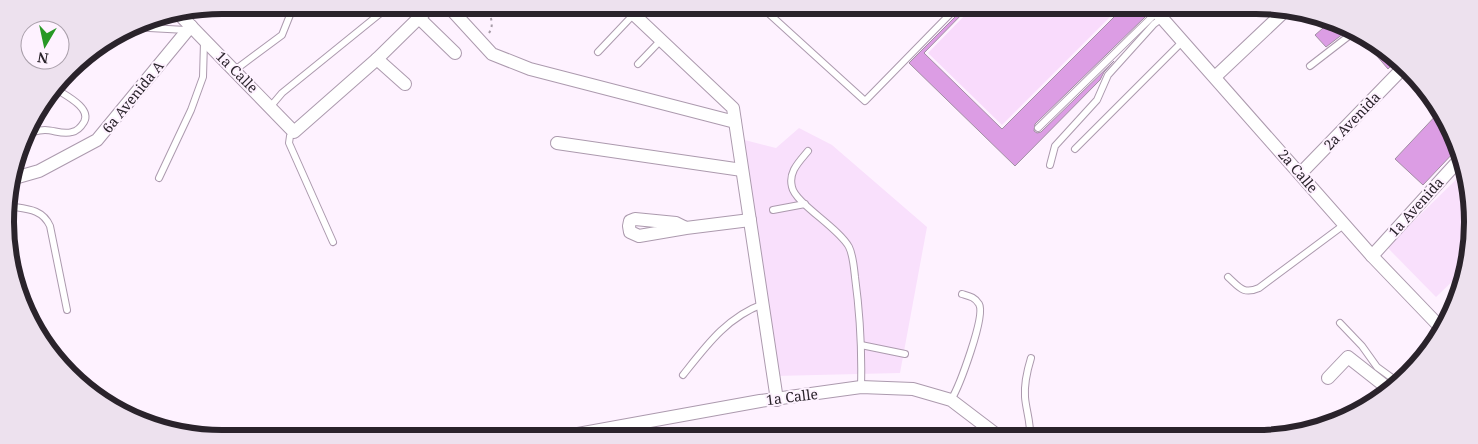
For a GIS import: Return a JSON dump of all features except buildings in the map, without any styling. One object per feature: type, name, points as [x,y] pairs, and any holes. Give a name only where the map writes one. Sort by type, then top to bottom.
[{"type":"street","points":[[294,132],[377,59],[423,14]]},
{"type":"street","points":[[455,14],[492,54],[530,69],[735,122]]},
{"type":"street","points":[[634,14],[733,108],[777,400]]},
{"type":"street","name":"2a Calle","points":[[1159,14],[1372,256],[1437,324]]},
{"type":"street","points":[[1215,77],[1279,15]]},
{"type":"street","name":"1a Calle","points":[[182,18],[190,28],[204,38],[271,106],[294,132]]},
{"type":"street","points":[[419,18],[455,53]]},
{"type":"street","name":"6a Avenida A","points":[[19,177],[39,172],[97,140],[190,28]]},
{"type":"street","points":[[377,59],[406,84]]},
{"type":"street","name":"2a Avenida","points":[[1300,174],[1400,72]]},
{"type":"street","points":[[557,143],[742,170]]},
{"type":"street","name":"1a Avenida","points":[[1372,256],[1456,164]]},
{"type":"street","points":[[686,228],[750,220]]},
{"type":"street","points":[[1328,378],[1348,357],[1385,386]]},
{"type":"street","name":"1a Calle","points":[[602,430],[777,400],[862,388],[913,390],[951,400],[990,430]]},
{"type":"lane","points":[[235,70],[282,35],[290,14]]},
{"type":"lane","points":[[271,106],[282,93],[380,14]]},
{"type":"lane","points":[[598,52],[627,14]]},
{"type":"lane","points":[[769,14],[865,101],[950,14]]},
{"type":"lane","points":[[1038,128],[1157,14]]},
{"type":"lane","points":[[1050,165],[1055,146],[1097,100],[1108,75],[1154,24],[1158,14]]},
{"type":"lane","points":[[151,27],[190,28]]},
{"type":"lane","points":[[1310,66],[1349,36]]},
{"type":"lane","points":[[159,178],[191,110],[203,77],[204,38]]},
{"type":"lane","points":[[638,64],[661,40]]},
{"type":"lane","points":[[1075,149],[1183,41]]},
{"type":"lane","points":[[34,132],[44,130],[64,133],[72,132],[78,130],[83,124],[86,118],[84,111],[60,91]]},
{"type":"lane","points":[[294,132],[290,136],[289,143],[333,242]]},
{"type":"lane","points":[[808,151],[792,171],[791,186],[794,195],[833,229],[849,248],[858,296],[862,388]]},
{"type":"lane","points":[[773,210],[805,204]]},
{"type":"lane","points":[[14,207],[37,211],[46,218],[50,226],[68,310]]},
{"type":"lane","points":[[1228,277],[1241,289],[1249,292],[1256,290],[1345,224]]},
{"type":"lane","points":[[951,400],[964,370],[981,314],[978,303],[972,297],[962,294]]},
{"type":"lane","points":[[683,375],[724,326],[748,309],[762,304]]},
{"type":"lane","points":[[1340,323],[1362,346],[1377,367],[1393,379]]},
{"type":"lane","points":[[861,344],[905,354]]},
{"type":"lane","points":[[1030,430],[1025,398],[1026,376],[1031,358]]},
{"type":"path","points":[[481,42],[492,28],[490,14]]},
{"type":"shaded area","points":[[966,14],[1113,14],[1002,125],[928,53]]},
{"type":"shaded area","points":[[799,128],[832,145],[927,227],[900,373],[775,376],[733,137],[776,148]]},
{"type":"shaded area","points":[[1459,177],[1464,208],[1464,236],[1457,277],[1436,297],[1387,247]]}]
